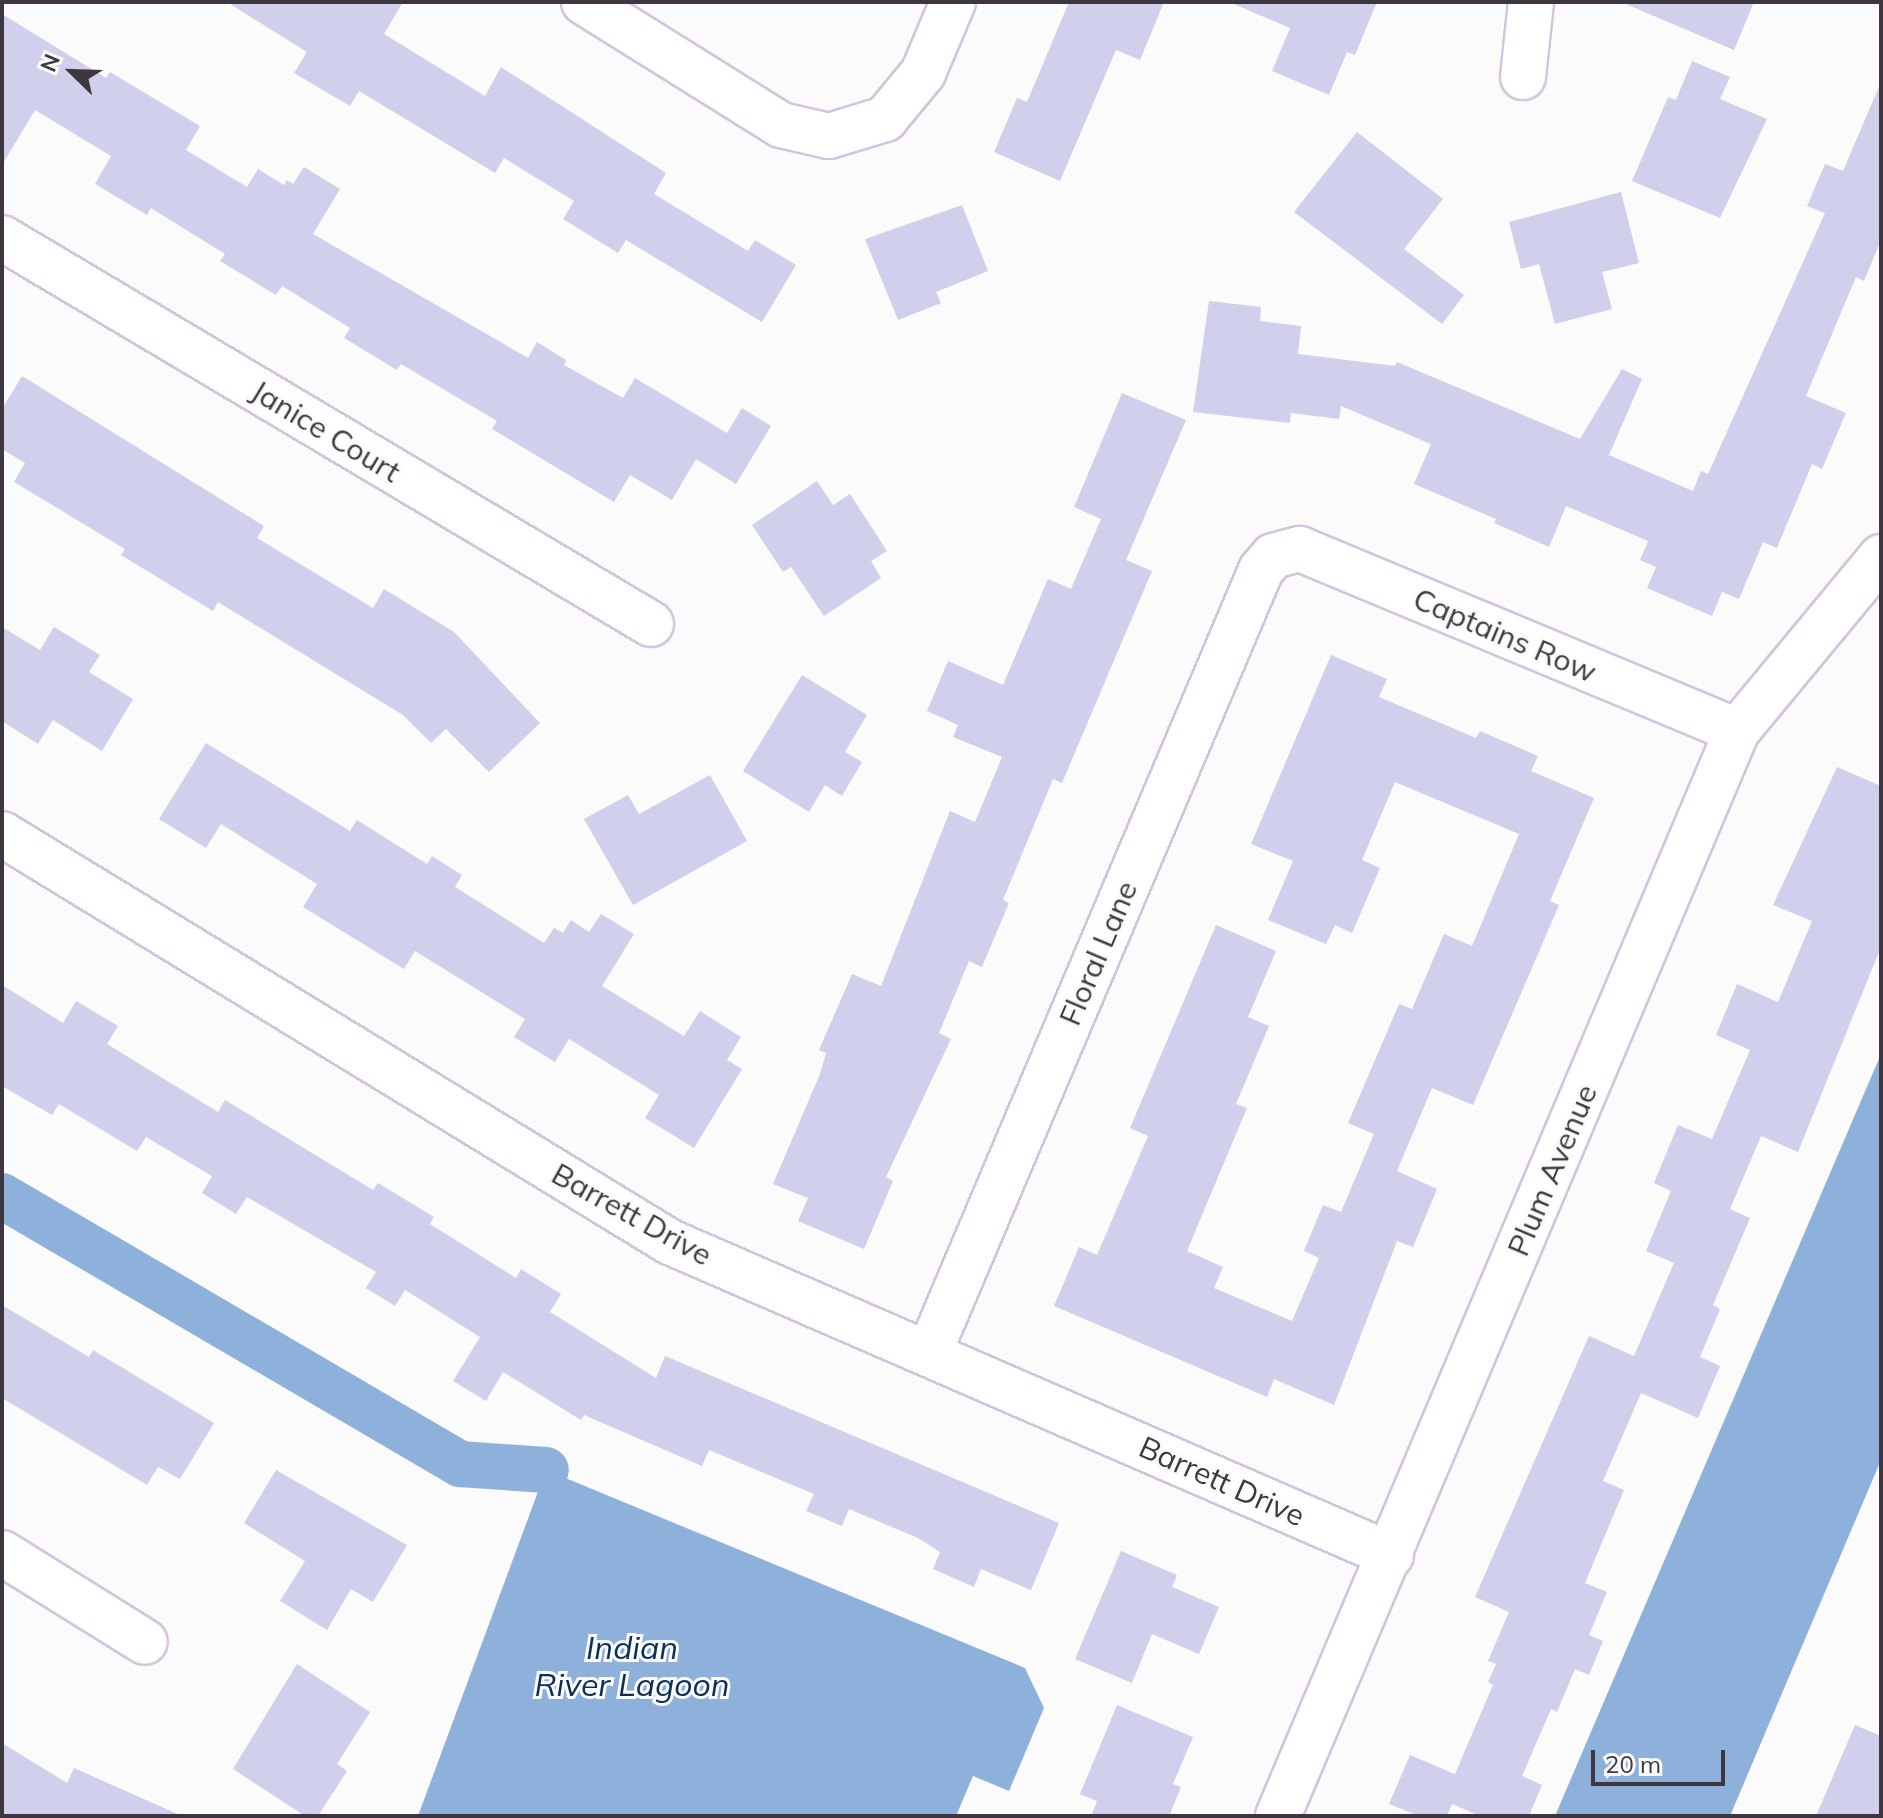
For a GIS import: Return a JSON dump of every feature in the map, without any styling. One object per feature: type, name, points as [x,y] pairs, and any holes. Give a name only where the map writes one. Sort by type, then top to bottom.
[{"type":"street","points":[[584,2],[781,125],[829,136],[885,119],[923,73],[953,2]]},
{"type":"street","points":[[1523,77],[1531,2]]},
{"type":"street","name":"Janice Court","points":[[2,238],[651,624]]},
{"type":"street","name":"Captains Row","points":[[1273,556],[1300,549],[1737,731]]},
{"type":"street","name":"Floral Lane","points":[[929,1353],[1261,570],[1273,556]]},
{"type":"street","name":"Plum Avenue","points":[[1278,1816],[1737,731],[1881,557]]},
{"type":"street","name":"Barrett Drive","points":[[2,834],[670,1242],[1391,1555]]},
{"type":"street","points":[[2,1553],[145,1642]]},
{"type":"water","points":[[1881,1054],[1881,1460],[1730,1816],[1555,1816]]},
{"type":"water","name":"Indian River Lagoon","points":[[546,1470],[1025,1668],[1044,1708],[1009,1791],[973,1776],[956,1816],[418,1816]]},
{"type":"building","points":[[227,2],[403,2],[384,34],[485,96],[501,67],[666,173],[654,194],[748,251],[755,240],[796,265],[762,322],[626,240],[618,253],[563,219],[574,201],[504,158],[495,173],[359,91],[350,106],[294,73],[307,52]]},
{"type":"building","points":[[1069,2],[1164,2],[1140,60],[1116,50],[1060,181],[994,152],[1017,98],[1027,102]]},
{"type":"building","points":[[1229,2],[1377,2],[1355,55],[1347,52],[1329,95],[1272,71],[1290,28]]},
{"type":"building","points":[[1621,2],[1754,2],[1734,50]]},
{"type":"building","points":[[2,14],[106,78],[110,72],[200,126],[186,150],[247,187],[258,169],[284,185],[287,180],[293,184],[304,167],[340,189],[313,234],[528,358],[537,342],[566,360],[564,365],[623,398],[635,378],[727,433],[742,408],[771,426],[736,484],[696,459],[672,500],[630,475],[614,502],[492,429],[497,421],[401,364],[397,370],[344,338],[350,328],[282,286],[276,295],[220,261],[225,254],[151,208],[147,215],[95,184],[111,156],[35,110],[2,165]]},
{"type":"building","points":[[1692,61],[1730,77],[1720,99],[1767,119],[1720,218],[1632,181],[1668,97],[1676,100]]},
{"type":"building","points":[[1881,82],[1881,240],[1864,281],[1856,277],[1806,396],[1846,413],[1822,469],[1812,464],[1777,548],[1763,542],[1739,599],[1722,592],[1712,616],[1647,588],[1656,567],[1640,560],[1648,541],[1566,506],[1549,547],[1494,523],[1496,519],[1414,484],[1431,444],[1341,406],[1339,419],[1291,413],[1290,423],[1193,412],[1209,301],[1261,307],[1260,321],[1301,326],[1298,354],[1395,366],[1397,362],[1580,439],[1622,369],[1642,379],[1609,455],[1693,491],[1701,471],[1708,474],[1825,213],[1807,206],[1825,164],[1843,171]]},
{"type":"building","points":[[1357,132],[1443,199],[1404,249],[1464,295],[1442,324],[1294,212]]},
{"type":"building","points":[[1621,192],[1639,263],[1602,272],[1612,309],[1555,324],[1539,264],[1521,269],[1509,222]]},
{"type":"building","points":[[962,205],[988,271],[936,292],[941,303],[898,320],[865,239]]},
{"type":"building","points":[[22,376],[264,526],[257,538],[373,608],[384,589],[454,632],[540,723],[489,772],[446,729],[431,743],[403,715],[218,602],[213,611],[121,555],[125,549],[14,482],[25,463],[2,449],[2,409]]},
{"type":"building","points":[[1122,393],[1186,420],[1126,560],[1152,571],[1062,783],[1053,779],[1003,900],[1009,903],[982,967],[969,961],[939,1033],[951,1039],[886,1177],[893,1181],[864,1249],[798,1221],[808,1198],[773,1184],[820,1074],[826,1053],[819,1050],[852,974],[881,986],[950,811],[975,822],[1002,757],[953,737],[958,725],[927,711],[948,661],[1003,685],[1048,579],[1071,589],[1101,519],[1074,507]]},
{"type":"building","points":[[817,481],[833,505],[850,494],[887,551],[871,561],[881,578],[824,616],[791,567],[783,572],[752,525]]},
{"type":"building","points":[[2,627],[40,650],[54,627],[100,655],[89,672],[133,699],[102,751],[53,720],[38,744],[2,721]]},
{"type":"building","points":[[1331,655],[1387,679],[1379,697],[1476,738],[1480,731],[1538,756],[1531,771],[1594,798],[1550,901],[1559,905],[1473,1105],[1432,1088],[1397,1171],[1437,1189],[1413,1247],[1397,1241],[1334,1405],[1274,1379],[1267,1397],[1054,1306],[1079,1247],[1097,1255],[1148,1136],[1130,1128],[1216,925],[1276,951],[1248,1017],[1269,1026],[1236,1104],[1247,1108],[1187,1251],[1223,1267],[1214,1288],[1292,1321],[1319,1258],[1304,1251],[1323,1205],[1341,1212],[1374,1134],[1348,1123],[1399,1004],[1412,1009],[1444,934],[1472,946],[1519,834],[1395,782],[1362,860],[1380,868],[1352,933],[1335,925],[1326,944],[1268,920],[1293,861],[1251,844]]},
{"type":"building","points":[[802,675],[867,715],[845,752],[862,762],[842,796],[825,785],[809,812],[743,771]]},
{"type":"building","points":[[206,743],[350,831],[357,820],[427,864],[432,856],[462,875],[455,887],[544,943],[554,928],[563,933],[571,920],[589,932],[601,914],[634,934],[602,986],[684,1036],[700,1011],[741,1037],[727,1060],[742,1069],[694,1148],[645,1118],[659,1095],[569,1039],[555,1062],[514,1037],[525,1019],[415,951],[404,969],[303,907],[317,884],[221,824],[206,848],[159,819]]},
{"type":"building","points":[[1837,767],[1881,786],[1881,947],[1798,1152],[1761,1136],[1730,1209],[1750,1218],[1713,1305],[1720,1309],[1700,1357],[1720,1366],[1698,1418],[1641,1393],[1603,1481],[1624,1490],[1585,1583],[1607,1592],[1589,1635],[1603,1641],[1589,1675],[1575,1669],[1557,1712],[1551,1709],[1522,1776],[1542,1785],[1529,1816],[1480,1816],[1452,1804],[1447,1816],[1419,1816],[1389,1804],[1410,1755],[1455,1774],[1493,1685],[1488,1682],[1496,1664],[1488,1661],[1509,1612],[1475,1597],[1589,1336],[1634,1356],[1674,1263],[1646,1251],[1671,1191],[1654,1183],[1678,1125],[1712,1139],[1750,1050],[1716,1035],[1737,984],[1778,1002],[1812,921],[1773,905]]},
{"type":"building","points":[[710,775],[747,841],[633,905],[584,819],[628,795],[639,814]]},
{"type":"building","points":[[2,985],[63,1023],[76,1001],[118,1026],[107,1044],[218,1112],[225,1100],[373,1190],[378,1183],[434,1217],[430,1224],[516,1278],[521,1269],[561,1294],[550,1312],[656,1378],[665,1356],[1059,1523],[1031,1590],[981,1569],[974,1587],[933,1569],[940,1552],[918,1538],[849,1509],[842,1526],[806,1511],[814,1494],[709,1450],[702,1466],[584,1415],[581,1420],[503,1372],[486,1401],[453,1381],[480,1337],[405,1290],[395,1306],[366,1288],[376,1272],[247,1197],[236,1214],[202,1193],[212,1176],[146,1137],[137,1151],[59,1104],[52,1115],[2,1086]]},
{"type":"building","points":[[2,1305],[89,1357],[93,1350],[214,1423],[180,1479],[158,1467],[147,1485],[2,1398]]},
{"type":"building","points":[[276,1470],[407,1545],[373,1602],[351,1589],[327,1630],[280,1601],[305,1561],[244,1523]]},
{"type":"building","points":[[1121,1551],[1177,1575],[1172,1587],[1219,1607],[1199,1654],[1152,1634],[1132,1683],[1075,1659]]},
{"type":"building","points":[[297,1664],[370,1712],[337,1764],[347,1771],[318,1816],[305,1816],[233,1769]]},
{"type":"building","points":[[1117,1705],[1193,1737],[1173,1784],[1181,1787],[1169,1816],[1091,1816],[1097,1801],[1080,1794]]},
{"type":"building","points":[[1855,1725],[1881,1736],[1881,1816],[1816,1816]]},
{"type":"building","points":[[2,1743],[67,1783],[74,1768],[182,1816],[2,1816]]},
{"type":"waterway","points":[[2,1196],[460,1464],[546,1470]]}]
